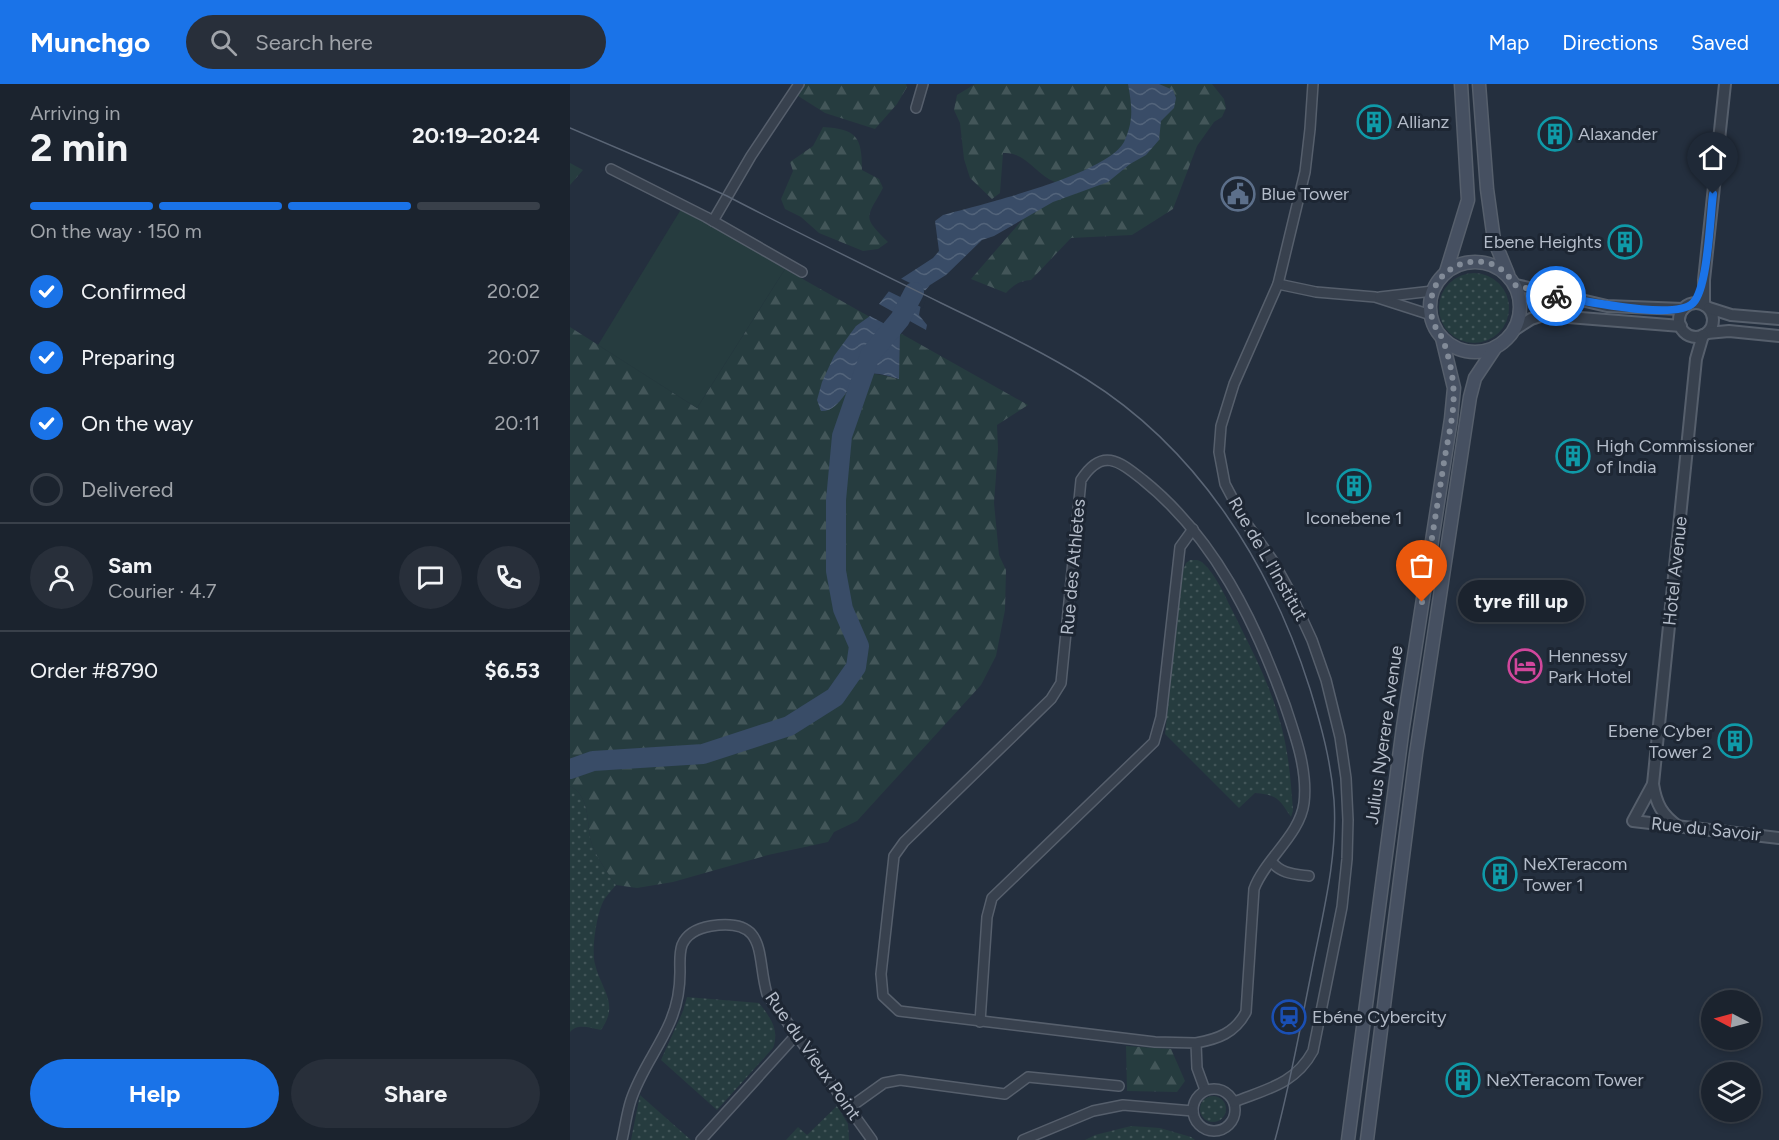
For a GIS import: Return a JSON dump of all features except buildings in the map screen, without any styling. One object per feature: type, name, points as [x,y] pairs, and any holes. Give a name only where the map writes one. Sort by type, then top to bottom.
[{"type":"main road","points":[[1446,272],[1468,200],[1461,84]]},
{"type":"main road","points":[[1479,84],[1487,189],[1494,240],[1508,275],[1515,285],[1520,300],[1520,316],[1514,330],[1506,340],[1495,348],[1481,352],[1467,351],[1442,338],[1431,315],[1430,302],[1438,280],[1446,272],[1464,263],[1484,262],[1508,275]]},
{"type":"main road","name":"Julius Nyerere Avenue","points":[[1348,1140],[1403,727],[1453,401],[1452,373],[1442,338]]},
{"type":"main road","name":"Julius Nyerere Avenue","points":[[1368,1140],[1416,754],[1470,397],[1475,378],[1495,348]]},
{"type":"street","points":[[713,221],[751,156],[800,84]]},
{"type":"street","points":[[916,108],[923,84]]},
{"type":"street","name":"Rue de L l'Institut","points":[[1233,1102],[1290,1080],[1307,1063],[1313,1051],[1342,907],[1347,859],[1346,778],[1340,737],[1326,680],[1312,640],[1289,590],[1273,561],[1244,520],[1226,484],[1219,452],[1221,426],[1234,384],[1278,285],[1305,172],[1313,84]]},
{"type":"street","points":[[1684,330],[1680,320],[1697,306],[1704,280],[1725,84]]},
{"type":"street","points":[[611,169],[713,221],[802,272]]},
{"type":"street","points":[[1278,285],[1316,292],[1375,297],[1433,291]]},
{"type":"street","points":[[1515,285],[1607,306],[1697,306],[1731,315],[1779,320]]},
{"type":"street","points":[[1375,297],[1431,315]]},
{"type":"street","points":[[1697,306],[1712,313],[1713,323],[1705,334]]},
{"type":"street","points":[[1514,330],[1531,319],[1543,315],[1684,330],[1692,336],[1730,331],[1779,336]]},
{"type":"street","name":"Hotel Avenue","points":[[1684,330],[1696,359]]},
{"type":"street","name":"Hotel Avenue","points":[[1679,827],[1659,809],[1653,783],[1696,359],[1705,334]]},
{"type":"street","name":"Rue des Athletes","points":[[1111,460],[1122,464],[1163,496],[1193,529],[1231,584],[1269,661],[1291,723],[1302,765],[1304,803],[1298,822],[1271,861],[1259,877],[1254,889],[1245,1012],[1239,1025],[1222,1035],[1196,1043],[1155,1042],[980,1022],[899,1011],[883,996],[881,974],[894,855],[904,842],[1051,699],[1061,683],[1081,480],[1089,468],[1099,462],[1111,460]]},
{"type":"street","points":[[980,1022],[987,917],[992,898],[1154,742],[1161,717],[1180,547],[1193,529]]},
{"type":"street","name":"Hotel Avenue","points":[[1633,821],[1653,783]]},
{"type":"street","name":"Rue du Savoir","points":[[1633,821],[1779,838]]},
{"type":"street","points":[[1271,861],[1277,869],[1287,873],[1309,876]]},
{"type":"street","name":"Rue du Vieux Point","points":[[622,1140],[631,1100],[675,1007],[679,990],[681,948],[684,940],[696,931],[727,925],[742,928],[757,941],[761,951],[763,981],[767,994],[870,1139]]},
{"type":"street","points":[[701,1140],[796,1034]]},
{"type":"street","points":[[1196,1043],[1197,1068],[1205,1090]]},
{"type":"street","points":[[849,1108],[884,1083],[900,1080],[1005,1094],[1028,1077],[1119,1086]]},
{"type":"street","points":[[1205,1090],[1225,1092],[1233,1102],[1232,1120],[1223,1129],[1203,1128],[1194,1118],[1196,1099],[1205,1090]]},
{"type":"street","points":[[1023,1140],[1093,1111],[1123,1105],[1193,1111]]},
{"type":"green space","points":[[802,84],[906,84],[907,87],[897,104],[875,129],[825,113],[795,94]]},
{"type":"green space","points":[[975,84],[1212,84],[1224,99],[1226,108],[1222,117],[1214,122],[1197,146],[1173,209],[1132,235],[1071,238],[1031,280],[1017,284],[1006,293],[971,279],[1055,182],[1024,159],[1011,153],[1003,153],[1000,193],[992,199],[970,178],[964,159],[960,123],[954,110],[957,95]]},
{"type":"green space","points":[[823,127],[843,130],[855,137],[861,150],[862,170],[879,179],[883,188],[869,217],[874,227],[888,242],[878,249],[863,251],[819,233],[801,217],[785,209],[781,199],[793,171],[790,162],[813,146]]},
{"type":"green space","points":[[570,163],[583,170],[570,185]]},
{"type":"green space","points":[[683,206],[785,269],[697,408],[598,345]]},
{"type":"green space","points":[[785,269],[870,317],[856,326],[845,395],[856,381],[867,375],[874,374],[898,379],[900,333],[1028,405],[997,425],[998,449],[994,503],[999,555],[1006,570],[1005,610],[996,656],[981,685],[857,821],[834,832],[828,842],[768,855],[673,882],[637,888],[616,885],[594,849],[586,806],[578,792],[570,786],[570,327],[697,408]]},
{"type":"green space","points":[[1474,273],[1487,276],[1499,283],[1506,295],[1509,308],[1506,321],[1499,333],[1487,340],[1474,343],[1461,340],[1449,333],[1442,321],[1439,308],[1442,295],[1449,283],[1461,276]]},
{"type":"green space","points":[[1190,560],[1201,562],[1216,579],[1267,683],[1278,714],[1286,749],[1293,811],[1291,817],[1277,799],[1263,794],[1255,793],[1239,808],[1165,734],[1182,573],[1186,563]]},
{"type":"green space","points":[[570,786],[578,792],[586,806],[594,849],[616,885],[601,906],[594,941],[595,964],[607,997],[609,1012],[601,1030],[580,1027],[570,1032]]},
{"type":"green space","points":[[687,997],[759,1003],[775,1030],[773,1048],[717,1110],[661,1060]]},
{"type":"green space","points":[[1126,1046],[1171,1049],[1185,1081],[1177,1092],[1127,1091]]},
{"type":"green space","points":[[640,1095],[691,1140],[631,1140]]},
{"type":"green space","points":[[1213,1096],[1222,1100],[1226,1109],[1222,1118],[1213,1122],[1204,1118],[1200,1109],[1204,1100]]},
{"type":"green space","points":[[837,1106],[848,1124],[849,1140],[786,1140],[798,1127],[807,1135]]},
{"type":"green space","points":[[1131,1126],[1160,1128],[1195,1140],[1085,1140],[1095,1135]]},
{"type":"water","points":[[1128,84],[1159,84],[1173,90],[1176,98],[1174,108],[1161,121],[1159,140],[1146,155],[1130,164],[1108,182],[1053,202],[994,236],[982,240],[946,275],[930,285],[923,293],[919,315],[927,325],[926,330],[879,304],[896,282],[933,258],[939,251],[935,221],[943,215],[1013,196],[1069,177],[1094,166],[1113,154],[1124,142],[1131,120]]},
{"type":"water","points":[[870,316],[900,332],[899,379],[886,375],[865,375],[853,383],[834,407],[821,411],[817,400],[822,382],[834,356],[856,326]]},
{"type":"pier","points":[[898,277],[928,292],[923,308],[886,290]]},
{"type":"waterway","points":[[570,769],[593,761],[703,754],[789,726],[835,697],[856,667],[859,646],[843,609],[836,571],[836,500],[842,436],[870,355],[900,319],[914,292]]},
{"type":"tram line","points":[[570,128],[727,196],[1069,368],[1126,407],[1163,440],[1196,475],[1225,514],[1252,555],[1294,643],[1322,730],[1331,771],[1334,800],[1334,844],[1328,887],[1275,1140]]},
{"type":"way so far","points":[[1422,602],[1454,388],[1442,338],[1431,315],[1430,302],[1433,291],[1438,280],[1446,272],[1471,261],[1484,262],[1497,267],[1508,275],[1515,285],[1556,296]]},
{"type":"place","name":"Allianz","points":[[1374,122]]},
{"type":"place","name":"Alaxander","points":[[1555,134]]},
{"type":"place","name":"Blue Tower","points":[[1238,194]]},
{"type":"place","name":"Ebene Heights","points":[[1625,242]]},
{"type":"place","name":"High Commissioner of India","points":[[1573,456]]},
{"type":"place","name":"Iconebene 1","points":[[1354,486]]},
{"type":"place","name":"tyre fill up","points":[[1422,602]]},
{"type":"place","name":"Hennessy Park Hotel","points":[[1525,666]]},
{"type":"place","name":"Ebene Cyber Tower 2","points":[[1735,741]]},
{"type":"place","name":"NeXTeracom Tower 1","points":[[1500,874]]},
{"type":"place","name":"Ebéne Cybercity","points":[[1289,1017]]},
{"type":"place","name":"NeXTeracom Tower","points":[[1463,1080]]},
{"type":"route","points":[[1556,296],[1607,306],[1670,310],[1683,309],[1693,303],[1704,280],[1713,194]]}]
